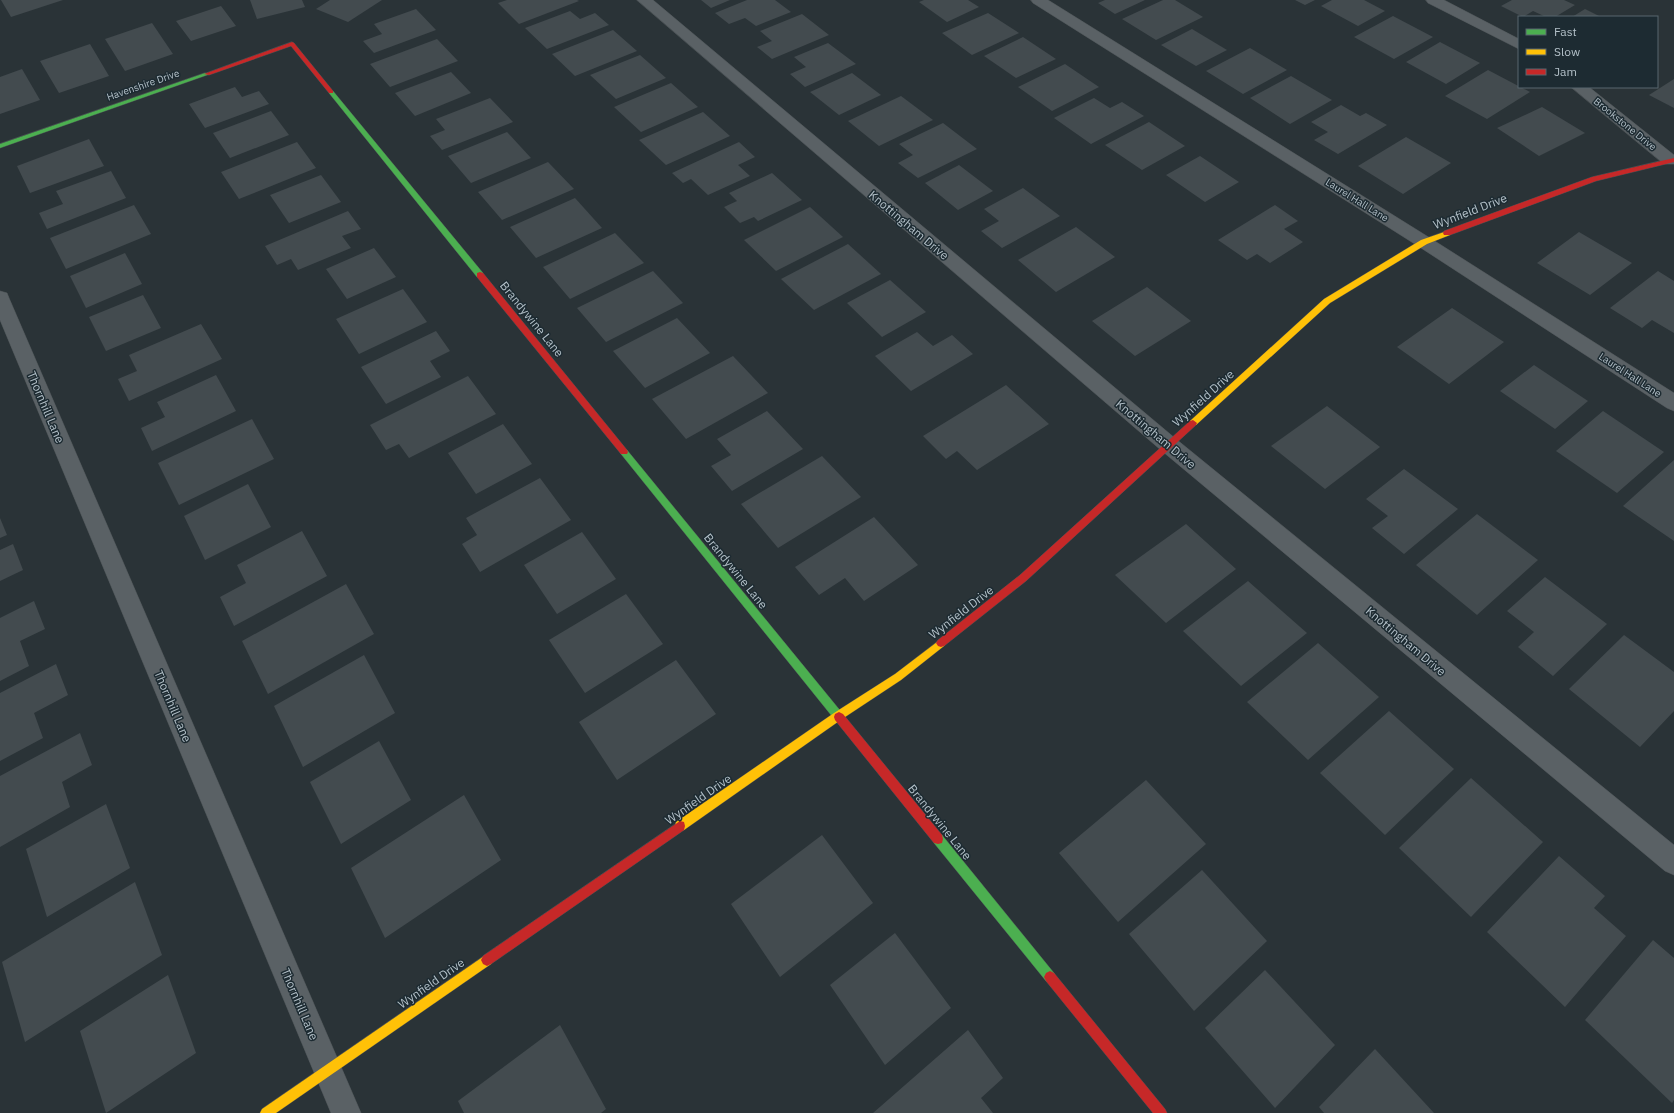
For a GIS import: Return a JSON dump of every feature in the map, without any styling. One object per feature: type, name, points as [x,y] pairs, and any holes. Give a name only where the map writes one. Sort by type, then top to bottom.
[{"type":"street","name":"Knottingham Drive","points":[[644,0],[1170,445],[1674,862]]},
{"type":"street","name":"Laurel Hall Lane","points":[[1038,0],[1424,242],[1674,403]]},
{"type":"street","points":[[1433,0],[1518,44]]},
{"type":"street","name":"Havenshire Drive","points":[[0,146],[292,44]]},
{"type":"street","name":"Brandywine Lane","points":[[292,44],[1161,1113]]},
{"type":"street","name":"Brookstone Drive","points":[[1580,88],[1672,160]]},
{"type":"street","name":"Wynfield Drive","points":[[266,1113],[838,716],[898,677],[1024,578],[1327,301],[1424,242],[1594,178],[1672,160]]},
{"type":"street","name":"Thornhill Lane","points":[[0,298],[346,1113]]},
{"type":"building","points":[[1,0],[63,0],[11,17]]},
{"type":"building","points":[[250,0],[302,0],[305,7],[257,19]]},
{"type":"building","points":[[330,0],[382,0],[348,22],[316,9]]},
{"type":"building","points":[[507,0],[579,1],[519,24],[498,3]]},
{"type":"building","points":[[701,0],[730,0],[711,8]]},
{"type":"building","points":[[747,0],[775,0],[791,12],[756,26],[745,18],[729,24],[715,13]]},
{"type":"building","points":[[924,0],[968,0],[979,7],[947,22],[919,2]]},
{"type":"building","points":[[1105,0],[1145,0],[1115,14],[1098,3]]},
{"type":"building","points":[[1163,0],[1175,0],[1203,17],[1156,40],[1122,19]]},
{"type":"building","points":[[1295,0],[1315,0],[1305,5]]},
{"type":"building","points":[[1332,0],[1364,0],[1385,11],[1358,26],[1321,6]]},
{"type":"building","points":[[1512,0],[1564,0],[1575,5],[1557,16],[1544,16],[1533,11],[1525,16],[1521,16],[1501,6]]},
{"type":"building","points":[[221,6],[236,26],[191,41],[176,21]]},
{"type":"building","points":[[416,9],[436,30],[374,53],[363,41],[382,34],[374,24]]},
{"type":"building","points":[[1585,9],[1599,16],[1574,16]]},
{"type":"building","points":[[570,11],[580,19],[595,13],[609,25],[547,49],[525,28]]},
{"type":"building","points":[[988,13],[1019,33],[972,55],[942,33]]},
{"type":"building","points":[[802,14],[829,35],[772,59],[757,47],[772,41],[760,31]]},
{"type":"building","points":[[1393,16],[1433,37],[1394,59],[1354,37]]},
{"type":"building","points":[[152,23],[173,54],[125,71],[105,39]]},
{"type":"building","points":[[1192,29],[1227,50],[1196,66],[1161,45]]},
{"type":"building","points":[[613,30],[637,51],[575,76],[552,54]]},
{"type":"building","points":[[1023,37],[1056,59],[1016,78],[984,56]]},
{"type":"building","points":[[437,39],[458,61],[390,87],[370,64]]},
{"type":"building","points":[[1440,42],[1480,63],[1446,84],[1406,62]]},
{"type":"building","points":[[828,43],[856,64],[805,87],[790,74],[806,67],[794,57]]},
{"type":"building","points":[[90,44],[109,76],[59,93],[40,61]]},
{"type":"building","points":[[1250,48],[1287,70],[1243,94],[1206,71]]},
{"type":"building","points":[[640,55],[666,78],[616,99],[590,75]]},
{"type":"building","points":[[1065,64],[1099,87],[1052,111],[1018,87]]},
{"type":"building","points":[[22,69],[40,100],[0,114],[0,77]]},
{"type":"building","points":[[1488,70],[1518,86],[1518,88],[1522,88],[1530,92],[1487,119],[1445,96]]},
{"type":"building","points":[[451,72],[471,93],[415,116],[395,93]]},
{"type":"building","points":[[852,73],[881,95],[839,115],[810,92]]},
{"type":"building","points":[[1291,76],[1332,100],[1290,124],[1250,98]]},
{"type":"building","points":[[1674,79],[1674,108],[1649,95]]},
{"type":"building","points":[[671,83],[698,107],[641,132],[614,107]]},
{"type":"building","points":[[235,87],[242,97],[259,91],[269,104],[205,128],[189,104]]},
{"type":"building","points":[[901,96],[933,120],[879,146],[848,121]]},
{"type":"building","points":[[490,98],[513,122],[442,150],[430,136],[445,130],[436,119]]},
{"type":"building","points":[[1094,98],[1110,108],[1122,102],[1144,116],[1091,144],[1054,118]]},
{"type":"building","points":[[1341,105],[1360,116],[1366,113],[1387,125],[1338,154],[1314,140],[1328,132],[1311,122]]},
{"type":"building","points":[[1542,107],[1585,133],[1539,156],[1497,128]]},
{"type":"building","points":[[271,111],[289,135],[230,158],[213,133]]},
{"type":"building","points":[[703,112],[730,136],[666,165],[639,140]]},
{"type":"building","points":[[1149,122],[1185,146],[1142,170],[1105,145]]},
{"type":"building","points":[[943,123],[977,149],[918,178],[898,163],[913,155],[899,144]]},
{"type":"building","points":[[507,132],[531,158],[471,183],[448,156]]},
{"type":"building","points":[[1406,137],[1451,163],[1403,194],[1358,166]]},
{"type":"building","points":[[89,139],[104,166],[30,193],[17,166]]},
{"type":"building","points":[[297,142],[316,168],[239,199],[221,172]]},
{"type":"building","points":[[739,142],[755,157],[738,165],[750,176],[708,195],[691,179],[683,183],[672,173]]},
{"type":"building","points":[[1200,156],[1239,182],[1205,202],[1166,175]]},
{"type":"building","points":[[548,162],[574,189],[502,220],[478,192]]},
{"type":"building","points":[[959,165],[993,191],[958,210],[925,183]]},
{"type":"building","points":[[111,171],[126,198],[47,229],[39,213],[63,204],[56,191]]},
{"type":"building","points":[[772,173],[802,200],[758,221],[754,217],[740,223],[724,207],[737,201],[729,193]]},
{"type":"building","points":[[321,175],[341,202],[289,223],[270,195]]},
{"type":"building","points":[[1023,188],[1060,216],[1002,248],[981,231],[999,221],[984,209]]},
{"type":"building","points":[[575,198],[602,228],[536,258],[510,227]]},
{"type":"building","points":[[134,205],[151,234],[66,269],[50,238]]},
{"type":"building","points":[[1275,205],[1298,221],[1284,229],[1303,242],[1270,263],[1257,254],[1247,260],[1218,240]]},
{"type":"building","points":[[810,207],[843,237],[776,271],[744,240]]},
{"type":"building","points":[[348,211],[361,229],[342,236],[351,248],[298,270],[291,259],[277,265],[265,246]]},
{"type":"building","points":[[1076,227],[1115,257],[1056,292],[1018,260]]},
{"type":"building","points":[[1579,232],[1632,263],[1590,295],[1537,263]]},
{"type":"building","points":[[615,233],[644,263],[570,299],[543,267]]},
{"type":"building","points":[[848,244],[881,274],[814,310],[781,279]]},
{"type":"building","points":[[374,248],[396,277],[347,299],[326,269]]},
{"type":"building","points":[[125,253],[142,284],[86,308],[70,276]]},
{"type":"building","points":[[653,271],[683,303],[606,342],[577,308]]},
{"type":"building","points":[[1658,271],[1674,281],[1674,333],[1652,320],[1642,328],[1610,308]]},
{"type":"building","points":[[890,280],[926,312],[882,337],[847,303]]},
{"type":"building","points":[[1147,287],[1191,321],[1135,356],[1092,321]]},
{"type":"building","points":[[403,289],[427,322],[359,354],[336,319]]},
{"type":"building","points":[[143,295],[161,328],[106,351],[89,317]]},
{"type":"building","points":[[1452,308],[1504,342],[1449,384],[1397,347]]},
{"type":"building","points":[[677,318],[710,353],[645,388],[613,351]]},
{"type":"building","points":[[201,324],[222,359],[129,401],[118,379],[137,371],[129,355]]},
{"type":"building","points":[[436,331],[450,351],[430,361],[441,377],[386,404],[361,367]]},
{"type":"building","points":[[917,332],[933,346],[952,335],[973,354],[911,391],[875,356]]},
{"type":"building","points":[[733,356],[768,393],[686,439],[652,399]]},
{"type":"building","points":[[1534,365],[1588,401],[1555,429],[1500,391]]},
{"type":"building","points":[[216,375],[236,411],[152,451],[141,428],[165,417],[157,402]]},
{"type":"building","points":[[468,376],[496,414],[409,458],[399,444],[386,450],[370,425]]},
{"type":"building","points":[[1006,385],[1049,424],[977,470],[957,451],[946,459],[923,436]]},
{"type":"building","points":[[1327,406],[1380,447],[1325,489],[1271,446]]},
{"type":"building","points":[[767,411],[803,449],[732,491],[711,466],[731,455],[717,439]]},
{"type":"building","points":[[1603,411],[1664,452],[1617,493],[1556,451]]},
{"type":"building","points":[[252,419],[274,459],[179,505],[158,463]]},
{"type":"building","points":[[503,424],[532,464],[476,494],[448,453]]},
{"type":"building","points":[[822,456],[861,497],[778,548],[741,504]]},
{"type":"building","points":[[1674,460],[1674,541],[1623,506]]},
{"type":"building","points":[[1404,469],[1458,509],[1404,554],[1372,528],[1388,516],[1366,499]]},
{"type":"building","points":[[540,478],[571,520],[480,572],[462,544],[477,535],[466,518]]},
{"type":"building","points":[[248,484],[271,527],[205,560],[184,516]]},
{"type":"building","points":[[1477,514],[1538,560],[1477,615],[1416,565]]},
{"type":"building","points":[[874,517],[918,565],[864,601],[845,578],[819,595],[795,567]]},
{"type":"building","points":[[0,518],[7,535],[0,538]]},
{"type":"building","points":[[1186,524],[1236,569],[1166,623],[1115,575]]},
{"type":"building","points":[[302,531],[327,576],[234,626],[220,597],[246,583],[237,565]]},
{"type":"building","points":[[582,532],[616,579],[557,614],[524,565]]},
{"type":"building","points":[[13,544],[23,570],[0,581],[0,550]]},
{"type":"building","points":[[1545,577],[1607,624],[1553,676],[1518,647],[1534,632],[1507,611]]},
{"type":"building","points":[[1248,581],[1307,633],[1241,686],[1183,631]]},
{"type":"building","points":[[346,584],[374,634],[268,694],[242,641]]},
{"type":"building","points":[[626,594],[663,644],[585,693],[549,640]]},
{"type":"building","points":[[34,601],[45,629],[20,641],[29,666],[0,681],[0,618]]},
{"type":"building","points":[[1624,635],[1674,672],[1674,711],[1640,747],[1569,689]]},
{"type":"building","points":[[1318,643],[1379,697],[1308,760],[1247,702]]},
{"type":"building","points":[[364,655],[395,713],[303,767],[274,706]]},
{"type":"building","points":[[676,660],[716,714],[617,780],[579,722]]},
{"type":"building","points":[[56,664],[68,695],[34,713],[43,738],[0,761],[0,693]]},
{"type":"building","points":[[1389,711],[1454,769],[1385,835],[1320,773]]},
{"type":"building","points":[[80,733],[92,765],[62,782],[70,807],[0,847],[0,776]]},
{"type":"building","points":[[379,741],[411,800],[341,844],[310,782]]},
{"type":"building","points":[[1471,778],[1543,842],[1471,917],[1399,848]]},
{"type":"building","points":[[1146,780],[1206,844],[1118,922],[1059,853]]},
{"type":"building","points":[[464,795],[501,860],[385,938],[351,868]]},
{"type":"building","points":[[106,804],[130,868],[47,917],[26,849]]},
{"type":"building","points":[[822,835],[873,903],[780,977],[731,904]]},
{"type":"building","points":[[1559,856],[1605,896],[1594,908],[1626,936],[1565,1007],[1487,932]]},
{"type":"building","points":[[1202,870],[1267,941],[1194,1011],[1129,934]]},
{"type":"building","points":[[135,882],[162,955],[25,1042],[2,962]]},
{"type":"building","points":[[895,933],[951,1008],[885,1065],[830,985]]},
{"type":"building","points":[[1653,940],[1674,958],[1674,1100],[1672,1103],[1585,1020]]},
{"type":"building","points":[[1265,970],[1335,1045],[1275,1108],[1205,1028]]},
{"type":"building","points":[[168,975],[196,1053],[106,1113],[80,1031]]},
{"type":"building","points":[[560,1025],[606,1109],[601,1113],[464,1113],[458,1101]]},
{"type":"building","points":[[968,1030],[1003,1078],[981,1098],[993,1113],[873,1113]]},
{"type":"building","points":[[1375,1049],[1434,1113],[1324,1113],[1319,1107]]},
{"type":"traffic: fast","points":[[0,146],[207,74]]},
{"type":"traffic: fast","points":[[331,92],[480,275]]},
{"type":"traffic: fast","points":[[624,452],[839,717]]},
{"type":"traffic: fast","points":[[938,839],[1050,977]]},
{"type":"traffic: slow","points":[[1193,423],[1327,301],[1424,242],[1447,233]]},
{"type":"traffic: slow","points":[[680,826],[838,716],[898,677],[941,643]]},
{"type":"traffic: slow","points":[[266,1113],[487,960]]},
{"type":"traffic: jam","points":[[207,74],[292,44],[331,92]]},
{"type":"traffic: jam","points":[[1447,233],[1594,179],[1674,160]]},
{"type":"traffic: jam","points":[[480,275],[624,452]]},
{"type":"traffic: jam","points":[[941,643],[1023,578],[1193,423]]},
{"type":"traffic: jam","points":[[839,717],[938,839]]},
{"type":"traffic: jam","points":[[487,960],[680,826]]},
{"type":"traffic: jam","points":[[1050,977],[1161,1113]]}]
